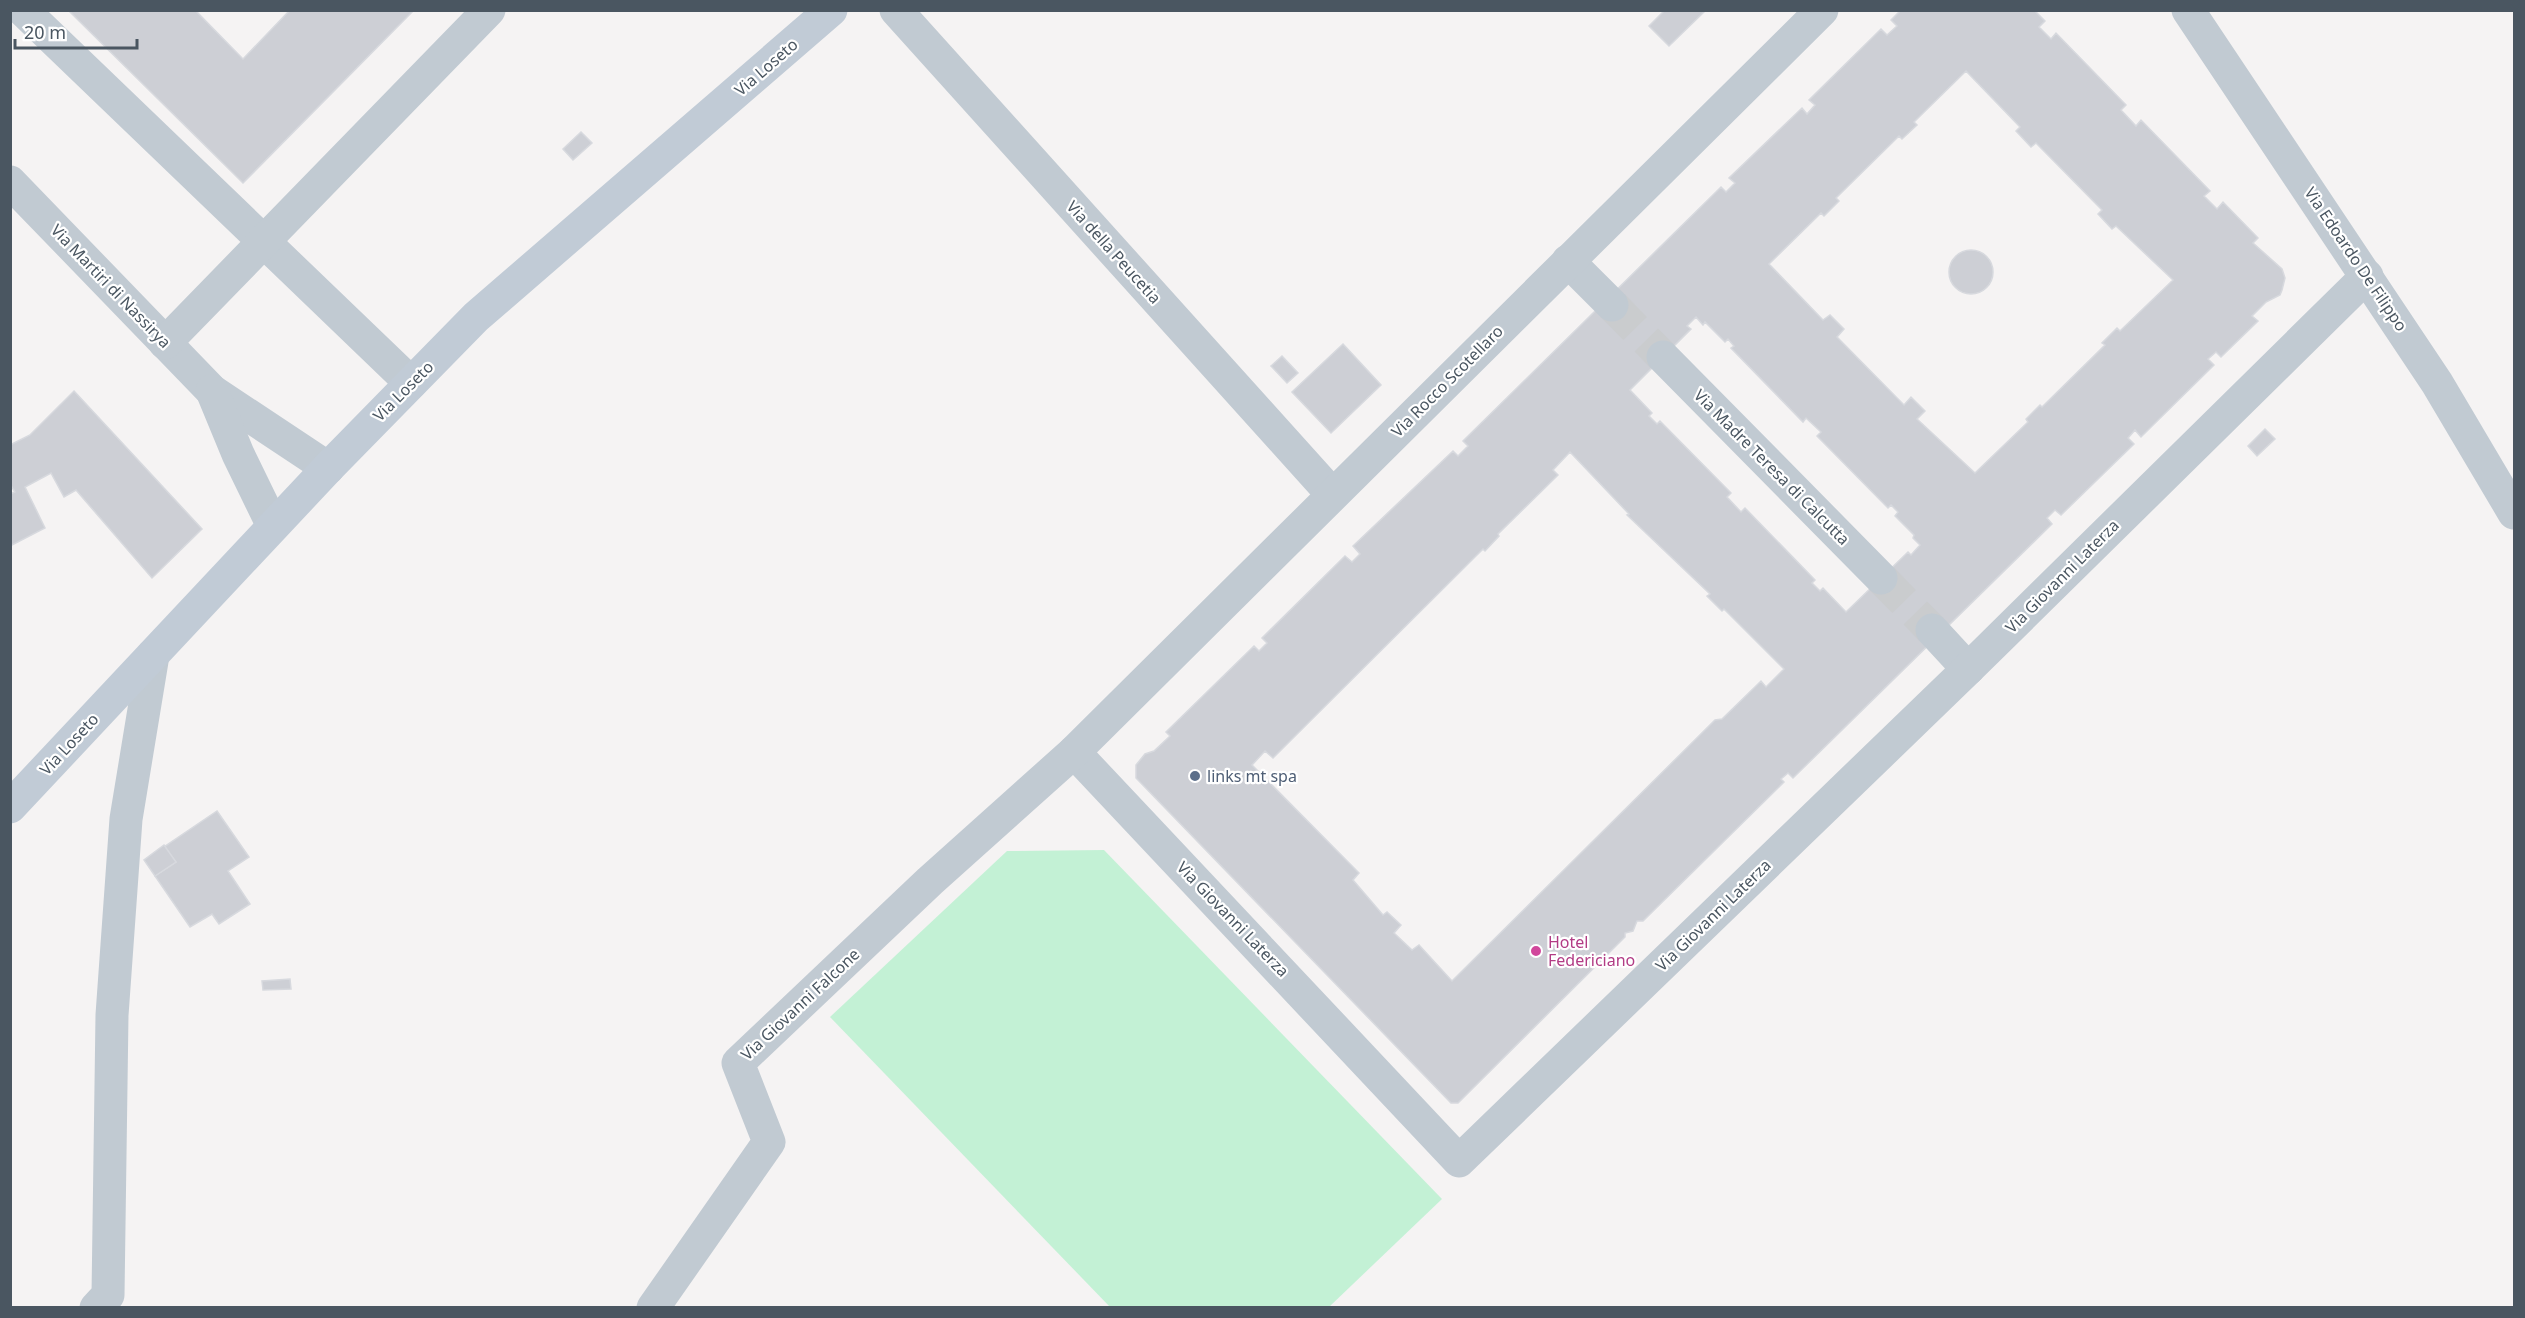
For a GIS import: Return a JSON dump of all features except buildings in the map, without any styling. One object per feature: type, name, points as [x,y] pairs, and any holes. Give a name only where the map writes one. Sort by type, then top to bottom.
[{"type":"main road","name":"Via Loseto","points":[[10,807],[328,468],[476,317],[831,10]]},
{"type":"street","points":[[23,10],[411,383]]},
{"type":"street","points":[[165,342],[262,240],[489,10]]},
{"type":"street","name":"Via della Peucetia","points":[[896,10],[1332,494]]},
{"type":"street","name":"Via Rocco Scotellaro","points":[[1074,752],[1822,10]]},
{"type":"street","name":"Via Edoardo De Filippo","points":[[2188,10],[2437,383],[2514,513]]},
{"type":"street","name":"Via Martiri di Nassirya","points":[[10,182],[212,391]]},
{"type":"street","points":[[1568,261],[1612,305]]},
{"type":"street","name":"Via Giovanni Laterza","points":[[1074,752],[1459,1161],[1968,669],[2367,276]]},
{"type":"street","name":"Via Madre Teresa di Calcutta","points":[[1663,357],[1881,578]]},
{"type":"street","points":[[212,391],[328,468]]},
{"type":"street","points":[[212,391],[238,454],[273,526]]},
{"type":"street","points":[[1932,630],[1968,669]]},
{"type":"street","points":[[96,1308],[108,1295],[112,1015],[126,819],[153,655]]},
{"type":"street","name":"Via Giovanni Falcone","points":[[652,1308],[769,1142],[738,1063],[930,881],[1074,752]]},
{"type":"green space","points":[[1104,850],[1442,1199],[1329,1307],[1110,1307],[830,1017],[1007,851]]},
{"type":"tunnel","points":[[1612,305],[1663,357]]},
{"type":"tunnel","points":[[1881,578],[1932,630]]},
{"type":"place","name":"links mt spa","points":[[1195,776]]},
{"type":"place","name":"Hotel Federiciano","points":[[1536,951]]}]
